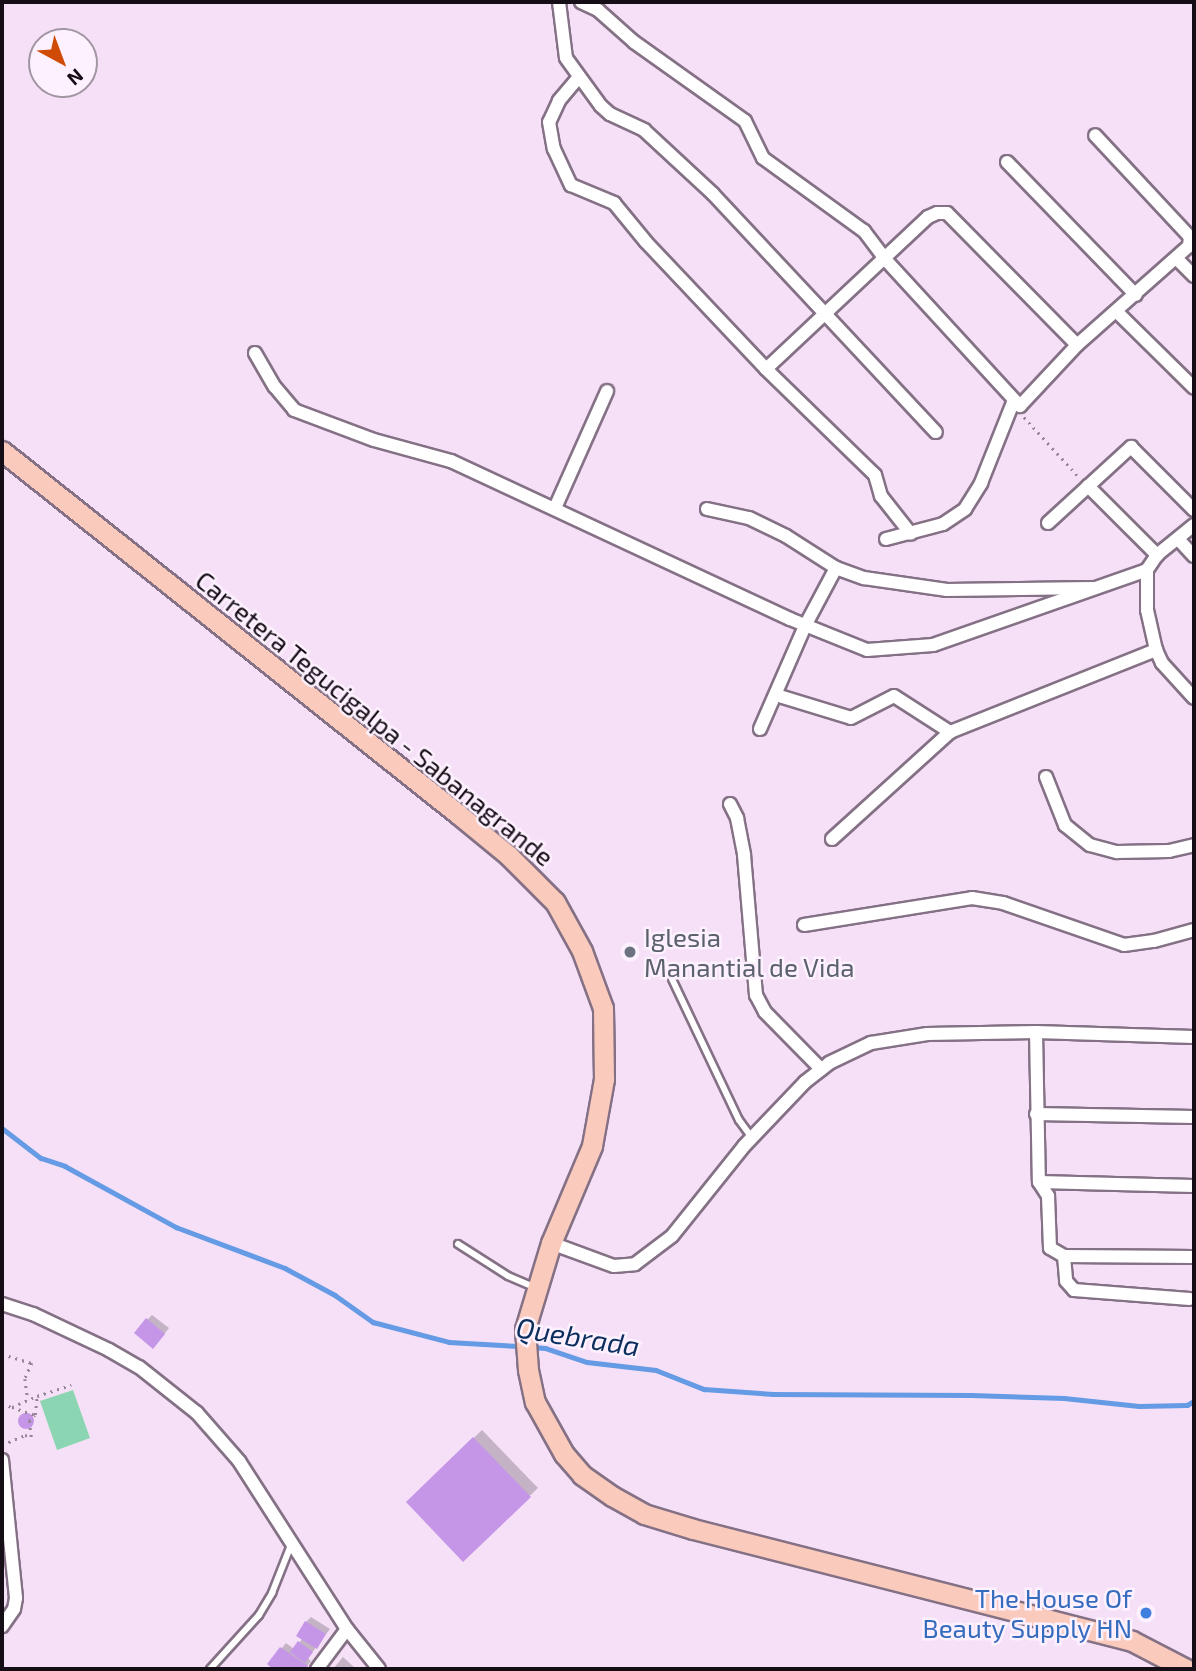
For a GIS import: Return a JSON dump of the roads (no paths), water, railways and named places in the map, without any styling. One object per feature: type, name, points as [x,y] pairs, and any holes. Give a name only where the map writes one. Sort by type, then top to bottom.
[{"type":"highway","name":"Carretera Tegucigalpa - Sabanagrande","points":[[2,451],[478,830],[555,902],[586,962],[603,1008],[604,1079],[592,1146],[551,1243],[525,1329],[528,1370],[535,1402],[564,1454],[582,1475],[644,1514],[693,1529],[1132,1641],[1161,1653],[1186,1669]]},
{"type":"street","points":[[559,2],[566,58],[578,78],[610,114],[644,130],[713,194],[936,432]]},
{"type":"street","points":[[581,2],[598,10],[634,42],[745,121],[763,158],[864,231],[884,258],[1017,404]]},
{"type":"street","points":[[578,78],[559,101],[549,122],[554,149],[571,185],[614,203],[646,242],[766,369],[875,475],[881,496],[911,534]]},
{"type":"street","points":[[886,539],[943,524],[965,509],[981,483],[1017,404],[1077,345],[1189,246],[1190,237],[1095,135]]},
{"type":"street","points":[[1007,162],[1136,295]]},
{"type":"street","points":[[766,369],[928,217],[937,213],[947,214],[1077,345]]},
{"type":"street","points":[[1177,259],[1194,276]]},
{"type":"street","points":[[1117,312],[1194,387]]},
{"type":"street","points":[[255,353],[275,387],[295,410],[374,440],[451,461],[806,626],[867,650],[933,645],[1147,570]]},
{"type":"street","points":[[555,508],[607,391]]},
{"type":"street","points":[[1048,523],[1131,447],[1194,510]]},
{"type":"street","points":[[1088,486],[1157,555]]},
{"type":"street","points":[[707,509],[749,518],[786,536],[836,568],[864,579],[947,590],[1101,588]]},
{"type":"street","points":[[1194,525],[1157,555],[1147,570],[1147,610],[1156,650],[1162,663],[1194,698]]},
{"type":"street","points":[[1178,539],[1194,556]]},
{"type":"street","points":[[760,729],[806,626],[836,568]]},
{"type":"street","points":[[832,839],[950,732],[1156,650]]},
{"type":"street","points":[[776,695],[851,718],[894,696],[950,732]]},
{"type":"street","points":[[1046,777],[1065,825],[1090,845],[1117,852],[1169,851],[1194,845]]},
{"type":"street","points":[[730,804],[737,818],[744,855],[755,995],[765,1012],[821,1069]]},
{"type":"street","points":[[804,925],[972,898],[1003,903],[1124,945],[1154,941],[1194,930]]},
{"type":"street","points":[[551,1243],[606,1264],[635,1264],[672,1236],[784,1102],[821,1069],[871,1043],[928,1034],[1036,1032],[1194,1038]]},
{"type":"street","points":[[1036,1032],[1035,1114],[1039,1182],[1048,1196],[1050,1248],[1064,1256],[1194,1257]]},
{"type":"street","points":[[1035,1114],[1194,1117]]},
{"type":"street","points":[[1039,1182],[1194,1186]]},
{"type":"street","points":[[1064,1256],[1066,1281],[1074,1290],[1190,1299]]},
{"type":"street","points":[[2,1304],[33,1314],[109,1350],[172,1392],[197,1413],[233,1452],[346,1629],[379,1669]]},
{"type":"street","points":[[2,1460],[16,1598],[14,1609],[2,1626]]},
{"type":"street","points":[[317,1669],[346,1629]]},
{"type":"lane","points":[[671,979],[739,1120],[752,1138]]},
{"type":"lane","points":[[458,1244],[508,1276],[536,1288]]},
{"type":"lane","points":[[210,1669],[259,1615],[272,1593],[292,1543]]},
{"type":"waterway","name":"Quebrada","points":[[2,1128],[41,1158],[65,1166],[176,1227],[285,1268],[335,1295],[373,1322],[449,1342],[519,1346]]},
{"type":"waterway","name":"Quebrada","points":[[532,1347],[545,1348],[587,1362],[656,1370],[704,1389],[773,1394],[1064,1398],[1139,1406],[1187,1405],[1194,1401]]},
{"type":"place","name":"Iglesia Manantial de Vida","points":[[630,952]]},
{"type":"place","name":"The House Of Beauty Supply HN","points":[[1146,1613]]}]
